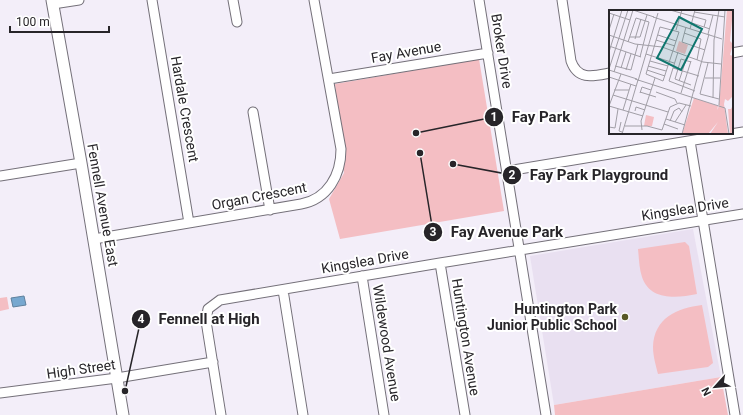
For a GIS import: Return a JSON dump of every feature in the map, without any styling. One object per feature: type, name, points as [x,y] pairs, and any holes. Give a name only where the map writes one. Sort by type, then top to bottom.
[{"type":"main road","name":"Fennell Avenue East","points":[[53,2],[123,415]]},
{"type":"street","points":[[53,2],[79,0]]},
{"type":"street","name":"Hardale Crescent","points":[[152,0],[189,223]]},
{"type":"street","points":[[233,0],[237,22]]},
{"type":"street","name":"Organ Crescent","points":[[94,239],[305,204],[321,196],[336,178],[341,162],[341,149],[314,0]]},
{"type":"street","name":"Broker Drive","points":[[480,0],[546,415]]},
{"type":"street","points":[[562,0],[571,61],[574,69],[587,76],[609,73]]},
{"type":"street","points":[[733,53],[743,51]]},
{"type":"street","name":"Fay Avenue","points":[[329,79],[488,53]]},
{"type":"street","points":[[253,112],[270,210]]},
{"type":"street","points":[[733,134],[743,132]]},
{"type":"street","points":[[507,171],[731,134]]},
{"type":"street","points":[[690,141],[735,415]]},
{"type":"street","points":[[0,176],[81,163]]},
{"type":"street","name":"Kingslea Drive","points":[[213,362],[206,321],[208,309],[220,300],[743,214]]},
{"type":"street","name":"Huntington Avenue","points":[[440,263],[465,415]]},
{"type":"street","name":"Wildewood Avenue","points":[[362,276],[384,415]]},
{"type":"street","points":[[283,290],[303,415]]},
{"type":"street","points":[[213,362],[221,415]]},
{"type":"street","name":"High Street","points":[[0,393],[117,378],[213,362]]},
{"type":"shaded area","points":[[479,59],[504,211],[340,239],[329,199],[344,173],[335,84]]},
{"type":"shaded area","name":"Huntington Park Junior Public School","points":[[693,229],[721,377],[554,405],[530,256]]},
{"type":"shaded area","points":[[685,242],[689,246],[697,294],[673,297],[658,294],[651,290],[646,285],[642,277],[638,249]]},
{"type":"shaded area","points":[[7,297],[9,309],[0,311],[0,298]]},
{"type":"shaded area","points":[[702,305],[713,363],[708,367],[658,374],[653,347],[654,337],[662,322],[668,316],[676,312],[693,306]]},
{"type":"shaded area","points":[[721,377],[728,415],[555,415],[554,405]]},
{"type":"water","points":[[24,296],[26,305],[13,307],[11,298]]},
{"type":"place","name":"Fay Park","points":[[416,133]]},
{"type":"place","name":"Fay Avenue Park","points":[[420,153]]},
{"type":"place","name":"Fay Park Playground","points":[[453,164]]},
{"type":"place","name":"Huntington Park Junior Public School","points":[[625,317]]},
{"type":"place","name":"Fennell at High","points":[[125,391]]}]
